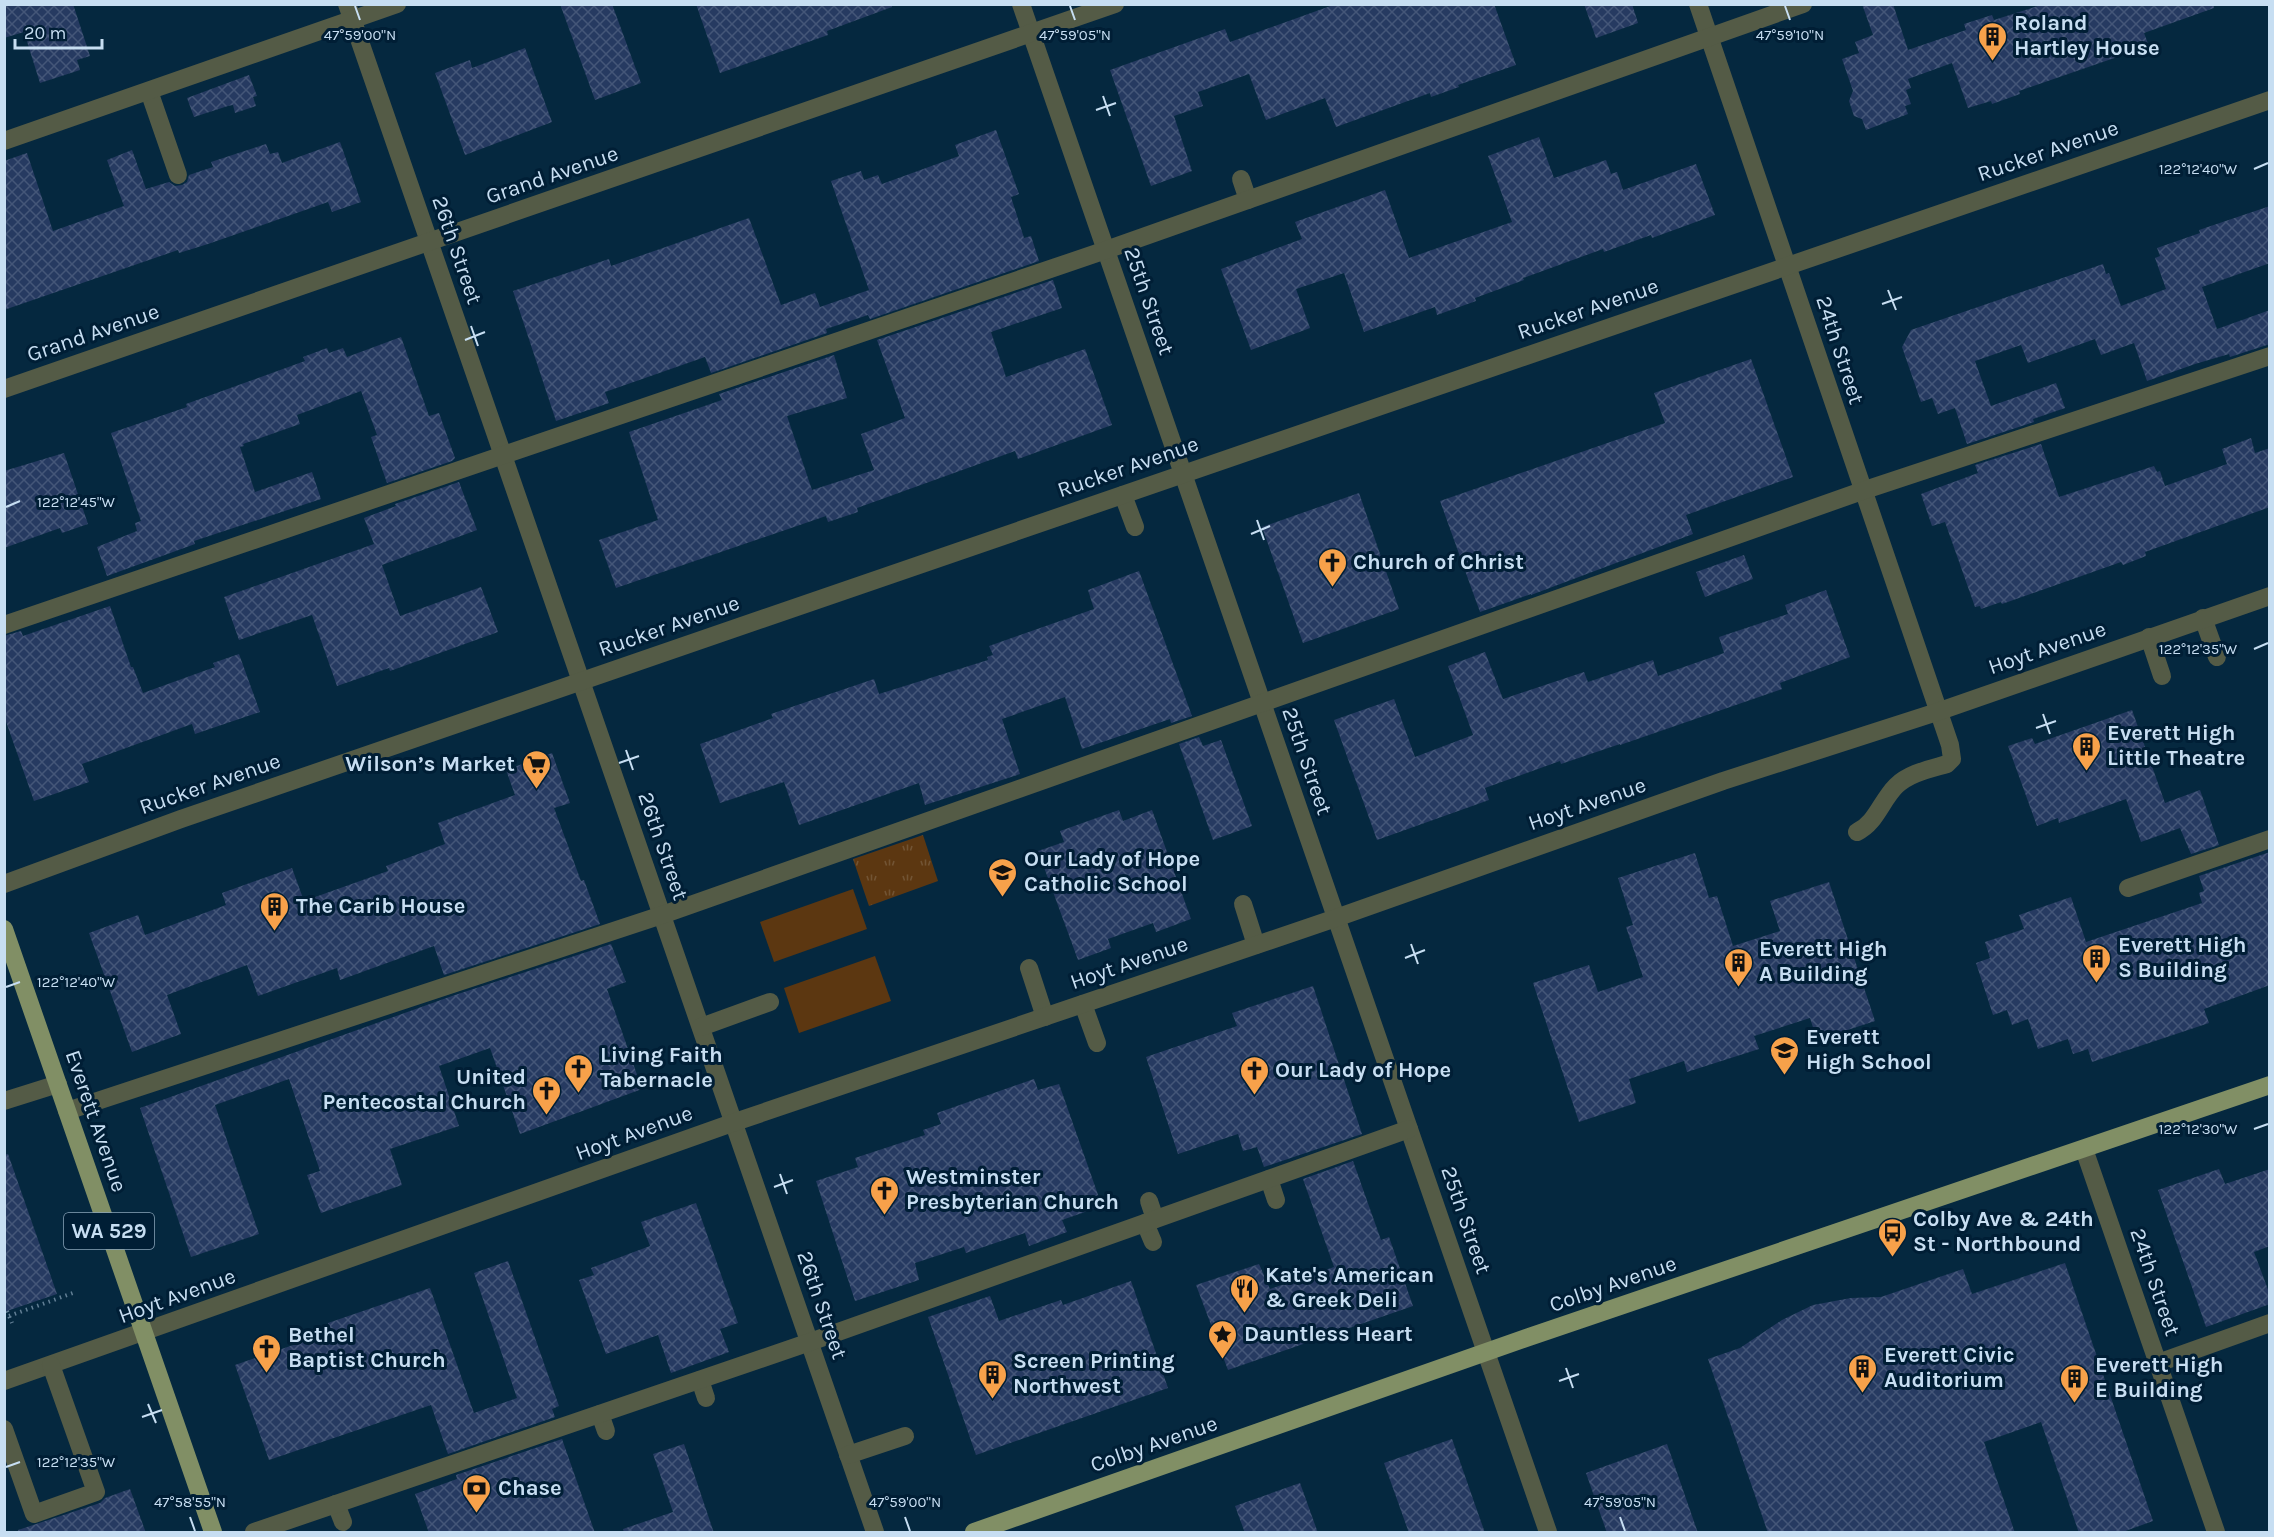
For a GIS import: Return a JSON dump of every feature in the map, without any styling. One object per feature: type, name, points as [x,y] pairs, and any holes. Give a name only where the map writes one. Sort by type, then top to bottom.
[{"type":"main road","name":"Everett Avenue","points":[[4,929],[213,1533]]},
{"type":"main road","name":"Colby Avenue","points":[[974,1533],[1486,1352],[2270,1085]]},
{"type":"street","points":[[4,141],[149,91],[349,12],[397,4]]},
{"type":"street","name":"25th Street","points":[[1022,4],[1548,1533]]},
{"type":"street","name":"Grand Avenue","points":[[4,389],[1115,4]]},
{"type":"street","name":"24th Street","points":[[1698,4],[1950,745],[1952,759],[1947,764],[1910,776],[1898,784],[1887,796],[1873,820],[1857,832]]},
{"type":"street","points":[[4,625],[1106,250],[1248,200],[1571,79],[1709,38],[1803,4]]},
{"type":"street","name":"26th Street","points":[[349,12],[735,1122],[875,1533]]},
{"type":"street","points":[[149,91],[178,175]]},
{"type":"street","name":"Rucker Avenue","points":[[4,884],[181,819],[2270,100]]},
{"type":"street","points":[[1241,179],[1248,200]]},
{"type":"street","points":[[67,1111],[662,915],[1201,715],[1262,702],[1444,629],[2270,356]]},
{"type":"street","points":[[1124,495],[1135,527]]},
{"type":"street","name":"Hoyt Avenue","points":[[4,1381],[735,1122],[1336,918],[1723,781],[1937,712],[2270,596]]},
{"type":"street","points":[[2203,618],[2217,657]]},
{"type":"street","points":[[2150,637],[2162,676]]},
{"type":"street","points":[[2128,888],[2270,839]]},
{"type":"street","points":[[1243,904],[1256,945]]},
{"type":"street","points":[[1029,968],[1045,1017]]},
{"type":"street","points":[[701,1027],[770,1002]]},
{"type":"street","points":[[1083,1004],[1097,1043]]},
{"type":"street","points":[[4,1101],[58,1084]]},
{"type":"street","points":[[254,1533],[336,1504],[603,1423],[700,1380],[1409,1129]]},
{"type":"street","name":"24th Street","points":[[2084,1149],[2216,1533]]},
{"type":"street","points":[[1269,1179],[1276,1200]]},
{"type":"street","points":[[1149,1201],[1153,1242]]},
{"type":"street","points":[[2158,1363],[2270,1323]]},
{"type":"street","points":[[4,1429],[34,1514],[96,1492],[51,1365]]},
{"type":"street","points":[[700,1380],[706,1398]]},
{"type":"street","points":[[848,1455],[905,1436]]},
{"type":"street","points":[[336,1504],[343,1522]]},
{"type":"path","points":[[12,1323],[8,1314],[73,1293]]},
{"type":"green space","points":[[923,835],[938,881],[869,906],[853,859]]},
{"type":"green space","points":[[853,889],[867,929],[774,962],[760,922]]},
{"type":"green space","points":[[875,956],[891,1001],[799,1033],[784,988]]},
{"type":"building","points":[[4,4],[73,4],[90,56],[77,60],[80,70],[40,83],[24,32],[4,38]]},
{"type":"building","points":[[560,4],[612,4],[641,83],[595,100]]},
{"type":"building","points":[[696,4],[892,4],[892,7],[827,31],[828,35],[720,73]]},
{"type":"building","points":[[1336,4],[1494,4],[1516,65],[1431,97],[1430,93],[1336,127],[1325,98],[1266,120],[1249,74],[1198,92],[1203,106],[1174,116],[1192,171],[1151,186],[1110,70],[1225,29],[1230,42]]},
{"type":"building","points":[[1584,4],[1632,4],[1638,23],[1596,38]]},
{"type":"building","points":[[1862,4],[1893,4],[1908,50],[1966,30],[1964,24],[1992,15],[1994,20],[2044,4],[2213,4],[2214,8],[2144,33],[2149,46],[2019,91],[2020,94],[1992,104],[1991,101],[1968,108],[1952,63],[1908,79],[1911,88],[1906,90],[1911,104],[1905,106],[1908,114],[1866,130],[1862,119],[1854,116],[1849,101],[1853,91],[1842,59],[1859,53],[1855,42],[1873,35]]},
{"type":"building","points":[[525,48],[552,122],[465,155],[435,73],[470,60],[472,68]]},
{"type":"building","points":[[249,75],[257,96],[253,97],[256,106],[235,113],[233,105],[194,117],[187,98]]},
{"type":"building","points":[[996,130],[1019,194],[1011,197],[1024,238],[1031,236],[1039,261],[870,319],[868,315],[826,329],[827,333],[711,373],[705,357],[605,392],[609,403],[556,421],[513,291],[609,259],[611,266],[749,218],[781,305],[815,293],[820,307],[869,290],[831,181],[861,171],[864,180],[878,175],[882,184],[959,156],[955,145]]},
{"type":"building","points":[[1539,137],[1554,178],[1606,160],[1611,174],[1617,172],[1623,190],[1696,164],[1715,215],[1652,238],[1651,235],[1604,252],[1603,249],[1523,278],[1524,280],[1475,298],[1476,301],[1437,315],[1435,307],[1364,332],[1344,273],[1296,289],[1310,328],[1251,350],[1221,269],[1302,239],[1295,222],[1385,190],[1409,258],[1512,222],[1488,156]]},
{"type":"building","points":[[340,142],[361,202],[332,212],[328,202],[208,244],[179,253],[178,250],[4,310],[4,161],[27,153],[53,231],[124,206],[107,160],[132,150],[146,189],[169,182],[175,186],[182,185],[187,182],[189,175],[213,167],[211,162],[266,144],[270,154],[278,152],[282,163]]},
{"type":"building","points":[[2270,206],[2270,263],[2202,287],[2217,329],[2270,310],[2270,344],[2230,357],[2229,354],[2195,364],[2147,381],[2134,343],[2101,355],[2095,339],[2028,363],[2021,345],[1975,361],[1991,406],[2056,383],[2065,408],[2033,419],[2034,422],[1967,444],[1955,408],[1938,414],[1932,398],[1921,402],[1902,347],[1911,330],[2103,264],[2106,274],[2109,273],[2121,306],[2166,289],[2155,258],[2160,256],[2157,248],[2200,233],[2199,230]]},
{"type":"building","points":[[1053,280],[1062,308],[991,332],[1006,377],[1085,349],[1112,425],[1018,459],[1015,451],[857,508],[858,512],[828,522],[826,516],[616,588],[599,540],[658,520],[629,432],[722,400],[719,394],[834,355],[847,398],[787,416],[812,490],[874,470],[861,434],[905,418],[877,340]]},
{"type":"building","points":[[401,337],[429,416],[439,413],[455,458],[452,461],[387,483],[371,437],[377,435],[361,391],[297,415],[300,424],[240,447],[255,492],[312,472],[321,499],[194,541],[195,544],[107,576],[97,547],[137,531],[135,523],[141,521],[111,433],[187,407],[186,404],[305,361],[303,357],[327,348],[329,353],[343,348],[347,357]]},
{"type":"building","points":[[1751,359],[1793,477],[1686,515],[1693,534],[1480,612],[1440,501],[1665,423],[1654,393]]},
{"type":"building","points":[[2251,438],[2255,453],[2270,448],[2270,507],[2145,552],[2146,556],[2123,565],[2121,562],[2002,604],[2001,602],[1981,609],[1980,606],[1975,607],[1945,522],[1932,526],[1921,494],[1978,473],[1975,465],[2041,444],[2059,497],[2154,466],[2157,472],[2160,471],[2165,486],[2227,464],[2222,449]]},
{"type":"building","points":[[64,453],[88,524],[62,533],[60,528],[4,548],[4,471]]},
{"type":"building","points":[[459,482],[477,530],[382,565],[400,616],[481,587],[498,632],[390,671],[389,668],[337,686],[312,615],[239,640],[224,597],[374,544],[364,518],[396,506],[395,504]]},
{"type":"building","points":[[1359,493],[1399,609],[1303,643],[1262,527]]},
{"type":"building","points":[[1744,555],[1753,579],[1705,597],[1696,572]]},
{"type":"building","points":[[1139,571],[1192,716],[1171,723],[1170,719],[1082,749],[1065,697],[1002,719],[1020,774],[925,805],[919,783],[799,825],[784,782],[720,803],[700,744],[773,718],[771,714],[874,679],[879,694],[988,660],[987,657],[993,655],[989,646],[1094,609],[1088,590]]},
{"type":"building","points":[[1826,590],[1850,657],[1780,683],[1782,689],[1620,745],[1561,764],[1560,761],[1485,788],[1489,800],[1377,840],[1334,720],[1394,699],[1415,757],[1473,735],[1448,666],[1485,652],[1503,699],[1584,672],[1588,682],[1653,660],[1658,676],[1724,653],[1719,637],[1788,614],[1785,605]]},
{"type":"building","points":[[110,606],[131,667],[133,667],[143,693],[215,667],[213,663],[239,654],[260,712],[195,734],[192,724],[82,764],[89,782],[34,801],[4,716],[4,636],[21,631],[23,636]]},
{"type":"building","name":"Everett High Little Theatre","points":[[2132,710],[2165,803],[2200,790],[2219,845],[2191,854],[2180,828],[2141,842],[2126,799],[2059,823],[2058,818],[2037,826],[2008,746],[2032,738],[2035,744]]},
{"type":"building","points":[[1199,737],[1203,746],[1221,740],[1252,826],[1213,840],[1179,744]]},
{"type":"building","points":[[552,753],[570,803],[554,808],[581,881],[584,880],[600,924],[444,975],[434,946],[340,980],[337,968],[258,996],[247,965],[167,995],[181,1034],[132,1052],[89,933],[138,915],[145,935],[226,905],[222,893],[292,868],[304,901],[388,871],[386,866],[445,844],[438,823],[515,795],[506,770]]},
{"type":"building","points":[[1119,810],[1123,821],[1152,810],[1191,919],[1156,932],[1153,923],[1108,939],[1111,948],[1078,960],[1038,851],[1064,842],[1060,831]]},
{"type":"building","name":"Everett High S Building","points":[[2270,852],[2270,985],[2204,1009],[2209,1023],[2092,1062],[2088,1049],[2073,1054],[2068,1039],[2038,1049],[2028,1019],[2012,1025],[2007,1010],[1993,1015],[1976,963],[1990,958],[1985,942],[2024,929],[2019,915],[2071,897],[2086,942],[2202,903],[2199,893],[2204,891],[2199,876]]},
{"type":"building","name":"Everett High A Building","points":[[1695,853],[1709,898],[1717,896],[1733,946],[1780,931],[1770,901],[1829,882],[1875,1021],[1817,1040],[1810,1018],[1754,1036],[1759,1049],[1687,1072],[1684,1061],[1629,1079],[1636,1103],[1579,1122],[1533,983],[1589,965],[1598,992],[1643,977],[1626,927],[1633,925],[1618,878]]},
{"type":"building","points":[[611,944],[626,982],[607,989],[642,1089],[520,1134],[490,1048],[439,1066],[459,1126],[390,1149],[402,1185],[321,1213],[307,1175],[320,1171],[289,1079],[215,1105],[259,1234],[191,1257],[140,1108],[452,996]]},
{"type":"building","name":"Our Lady of Hope","points":[[1313,986],[1362,1134],[1264,1167],[1257,1147],[1243,1151],[1238,1134],[1178,1154],[1146,1057],[1237,1026],[1232,1013]]},
{"type":"building","points":[[1034,1079],[1038,1090],[1059,1084],[1102,1206],[1062,1220],[1067,1232],[1029,1246],[1025,1233],[966,1253],[964,1247],[915,1263],[919,1280],[855,1301],[816,1181],[858,1167],[855,1158],[925,1135],[923,1130],[941,1124],[937,1113]]},
{"type":"building","points":[[8,1154],[57,1294],[4,1312],[4,1155]]},
{"type":"building","points":[[1353,1161],[1381,1240],[1389,1237],[1413,1306],[1228,1370],[1196,1285],[1259,1264],[1270,1289],[1334,1267],[1303,1179]]},
{"type":"building","points":[[2219,1169],[2225,1184],[2270,1169],[2270,1246],[2254,1252],[2270,1295],[2270,1304],[2206,1327],[2158,1190]]},
{"type":"building","points":[[696,1203],[738,1323],[720,1329],[729,1352],[671,1373],[658,1335],[606,1354],[579,1280],[594,1275],[591,1268],[650,1246],[641,1222]]},
{"type":"building","points":[[508,1261],[559,1406],[552,1409],[555,1417],[448,1454],[431,1405],[269,1460],[235,1365],[331,1332],[328,1323],[430,1288],[474,1413],[517,1398],[474,1273]]},
{"type":"building","name":"Everett Civic Auditorium","points":[[2065,1263],[2153,1521],[2120,1533],[2079,1533],[2041,1422],[1984,1442],[2015,1533],[1768,1533],[1708,1359],[1740,1348],[1782,1320],[1813,1305],[1851,1298],[1881,1297],[1963,1269],[1972,1294]]},
{"type":"building","points":[[1131,1281],[1168,1388],[976,1455],[928,1317],[990,1296],[999,1321],[1061,1300],[1063,1305]]},
{"type":"building","points":[[562,1439],[595,1533],[429,1533],[415,1494],[457,1479],[456,1475]]},
{"type":"building","points":[[1452,1439],[1485,1533],[1409,1533],[1384,1463]]},
{"type":"building","points":[[684,1444],[714,1533],[624,1533],[623,1529],[673,1512],[653,1454]]},
{"type":"building","points":[[1667,1444],[1698,1533],[1607,1533],[1586,1473]]},
{"type":"building","points":[[1300,1483],[1318,1533],[1245,1533],[1235,1506]]},
{"type":"building","points":[[130,1489],[146,1533],[19,1533],[18,1530],[100,1503],[105,1498]]},
{"type":"place","name":"Roland Hartley House","points":[[1993,62]]},
{"type":"place","name":"Church of Christ","points":[[1332,588]]},
{"type":"place","name":"Everett High Little Theatre","points":[[2086,772]]},
{"type":"place","name":"Wilson’s Market","points":[[536,790]]},
{"type":"place","name":"Our Lady of Hope Catholic School","points":[[1003,898]]},
{"type":"place","name":"The Carib House","points":[[275,932]]},
{"type":"place","name":"Everett High S Building","points":[[2097,984]]},
{"type":"place","name":"Everett High A Building","points":[[1738,988]]},
{"type":"place","name":"Everett High School","points":[[1785,1076]]},
{"type":"place","name":"Living Faith Tabernacle","points":[[579,1094]]},
{"type":"place","name":"Our Lady of Hope","points":[[1254,1096]]},
{"type":"place","name":"United Pentecostal Church","points":[[547,1116]]},
{"type":"place","name":"Westminster Presbyterian Church","points":[[885,1216]]},
{"type":"place","name":"Colby Ave & 24th St - Northbound","points":[[1892,1258]]},
{"type":"place","name":"Kate's American & Greek Deli","points":[[1244,1314]]},
{"type":"place","name":"Dauntless Heart","points":[[1223,1360]]},
{"type":"place","name":"Bethel Baptist Church","points":[[267,1374]]},
{"type":"place","name":"Everett Civic Auditorium","points":[[1863,1394]]},
{"type":"place","name":"Screen Printing Northwest","points":[[992,1400]]},
{"type":"place","name":"Everett High E Building","points":[[2074,1404]]},
{"type":"place","name":"Chase","points":[[477,1514]]}]
